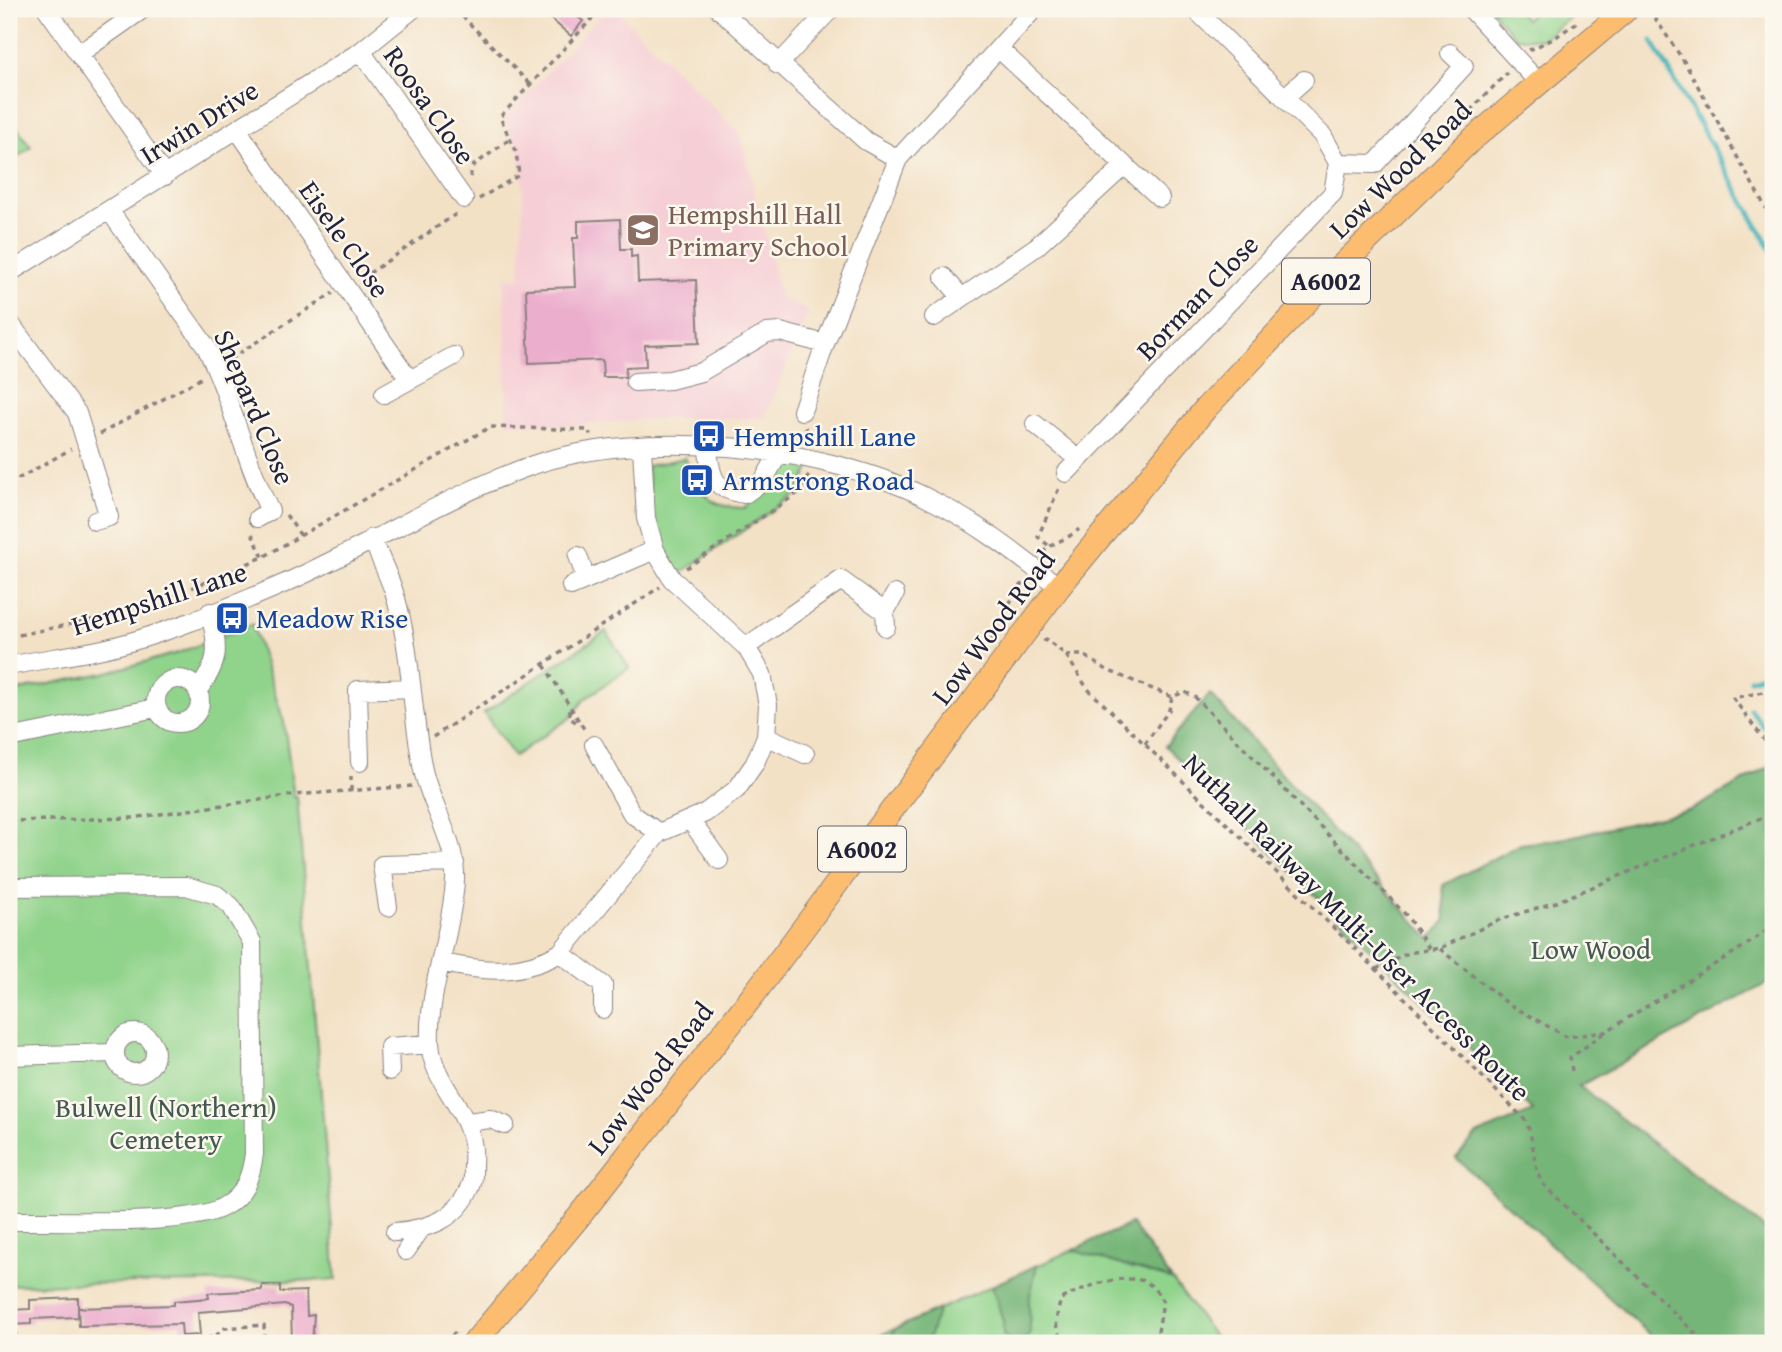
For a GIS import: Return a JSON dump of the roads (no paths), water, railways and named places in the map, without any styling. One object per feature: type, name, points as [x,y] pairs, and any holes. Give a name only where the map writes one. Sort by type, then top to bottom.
[{"type":"main road","name":"Low Wood Road","points":[[474,1343],[582,1213],[746,1004],[1059,587],[1214,399],[1332,275],[1468,144],[1627,9]]},
{"type":"street","points":[[47,9],[165,176]]},
{"type":"street","points":[[79,54],[143,9]]},
{"type":"street","name":"Irwin Drive","points":[[9,273],[361,51],[413,9]]},
{"type":"street","points":[[719,9],[778,65],[866,141],[898,159]]},
{"type":"street","points":[[778,65],[831,9]]},
{"type":"street","points":[[802,411],[825,344],[898,159],[1034,9]]},
{"type":"street","points":[[1195,9],[1323,136],[1338,163],[1375,164],[1464,66],[1450,53]]},
{"type":"street","points":[[1471,9],[1538,82]]},
{"type":"street","points":[[999,48],[1160,198]]},
{"type":"street","name":"Roosa Close","points":[[361,51],[464,193]]},
{"type":"street","points":[[1285,97],[1304,79]]},
{"type":"street","name":"Eisele Close","points":[[237,129],[409,379]]},
{"type":"street","name":"Borman Close","points":[[1066,473],[1333,193],[1338,163]]},
{"type":"street","points":[[933,317],[1036,247],[1124,166]]},
{"type":"street","name":"Shepard Close","points":[[109,210],[205,345],[216,368],[264,514]]},
{"type":"street","points":[[944,277],[961,297]]},
{"type":"street","points":[[9,321],[77,413],[109,517],[95,521]]},
{"type":"street","points":[[635,382],[670,380],[701,372],[767,333],[780,332],[825,344]]},
{"type":"street","points":[[384,394],[454,356]]},
{"type":"street","points":[[1035,424],[1078,459]]},
{"type":"street","points":[[708,445],[716,483],[722,490],[745,494],[763,481],[779,453]]},
{"type":"street","name":"Hempshill Lane","points":[[9,666],[101,650],[211,612],[276,587],[430,509],[531,466],[593,451],[642,447],[708,445],[779,453],[880,478],[932,500],[977,526],[1059,587]]},
{"type":"street","points":[[443,963],[480,971],[512,971],[541,963],[560,953],[659,833],[690,820],[737,789],[755,763],[766,736],[768,705],[762,674],[746,647],[672,579],[655,550],[646,518],[642,447]]},
{"type":"street","points":[[372,538],[394,593],[428,786],[455,863],[430,1044],[447,1089],[468,1122],[475,1149],[472,1185],[454,1212],[442,1222],[420,1230],[395,1233]]},
{"type":"street","points":[[578,556],[578,582],[655,550]]},
{"type":"street","points":[[746,647],[841,580],[885,619],[895,594]]},
{"type":"street","points":[[198,690],[191,683],[172,680],[157,693],[156,708],[165,720],[185,723],[199,710],[198,690],[216,662],[217,648],[211,612]]},
{"type":"street","points":[[360,762],[358,690],[411,688]]},
{"type":"street","points":[[9,738],[156,708]]},
{"type":"street","points":[[766,736],[805,754]]},
{"type":"street","points":[[594,745],[632,814],[659,833]]},
{"type":"street","points":[[690,820],[719,860]]},
{"type":"street","points":[[388,907],[382,864],[455,863]]},
{"type":"street","points":[[9,887],[186,886],[217,895],[231,906],[252,942],[254,1154],[251,1176],[234,1200],[197,1217],[9,1221]]},
{"type":"street","points":[[560,953],[603,985],[603,1009]]},
{"type":"street","points":[[390,1072],[389,1047],[430,1044]]},
{"type":"street","points":[[9,1056],[115,1053]]},
{"type":"street","points":[[468,1122],[490,1119],[505,1125]]},
{"type":"street","points":[[406,1251],[420,1230]]},
{"type":"waterway","points":[[1652,41],[1773,253]]},
{"type":"waterway","points":[[1750,679],[1773,672]]},
{"type":"waterway","points":[[1750,709],[1773,739]]},
{"type":"place","name":"Hempshill Hall Primary School","points":[[643,230]]},
{"type":"place","name":"Hempshill Lane","points":[[709,436]]},
{"type":"place","name":"Armstrong Road","points":[[697,480]]},
{"type":"place","name":"Meadow Rise","points":[[232,618]]},
{"type":"park label","name":"Low Wood","points":[[1591,949]]},
{"type":"park label","name":"Bulwell (Northern) Cemetery","points":[[166,1123]]}]
